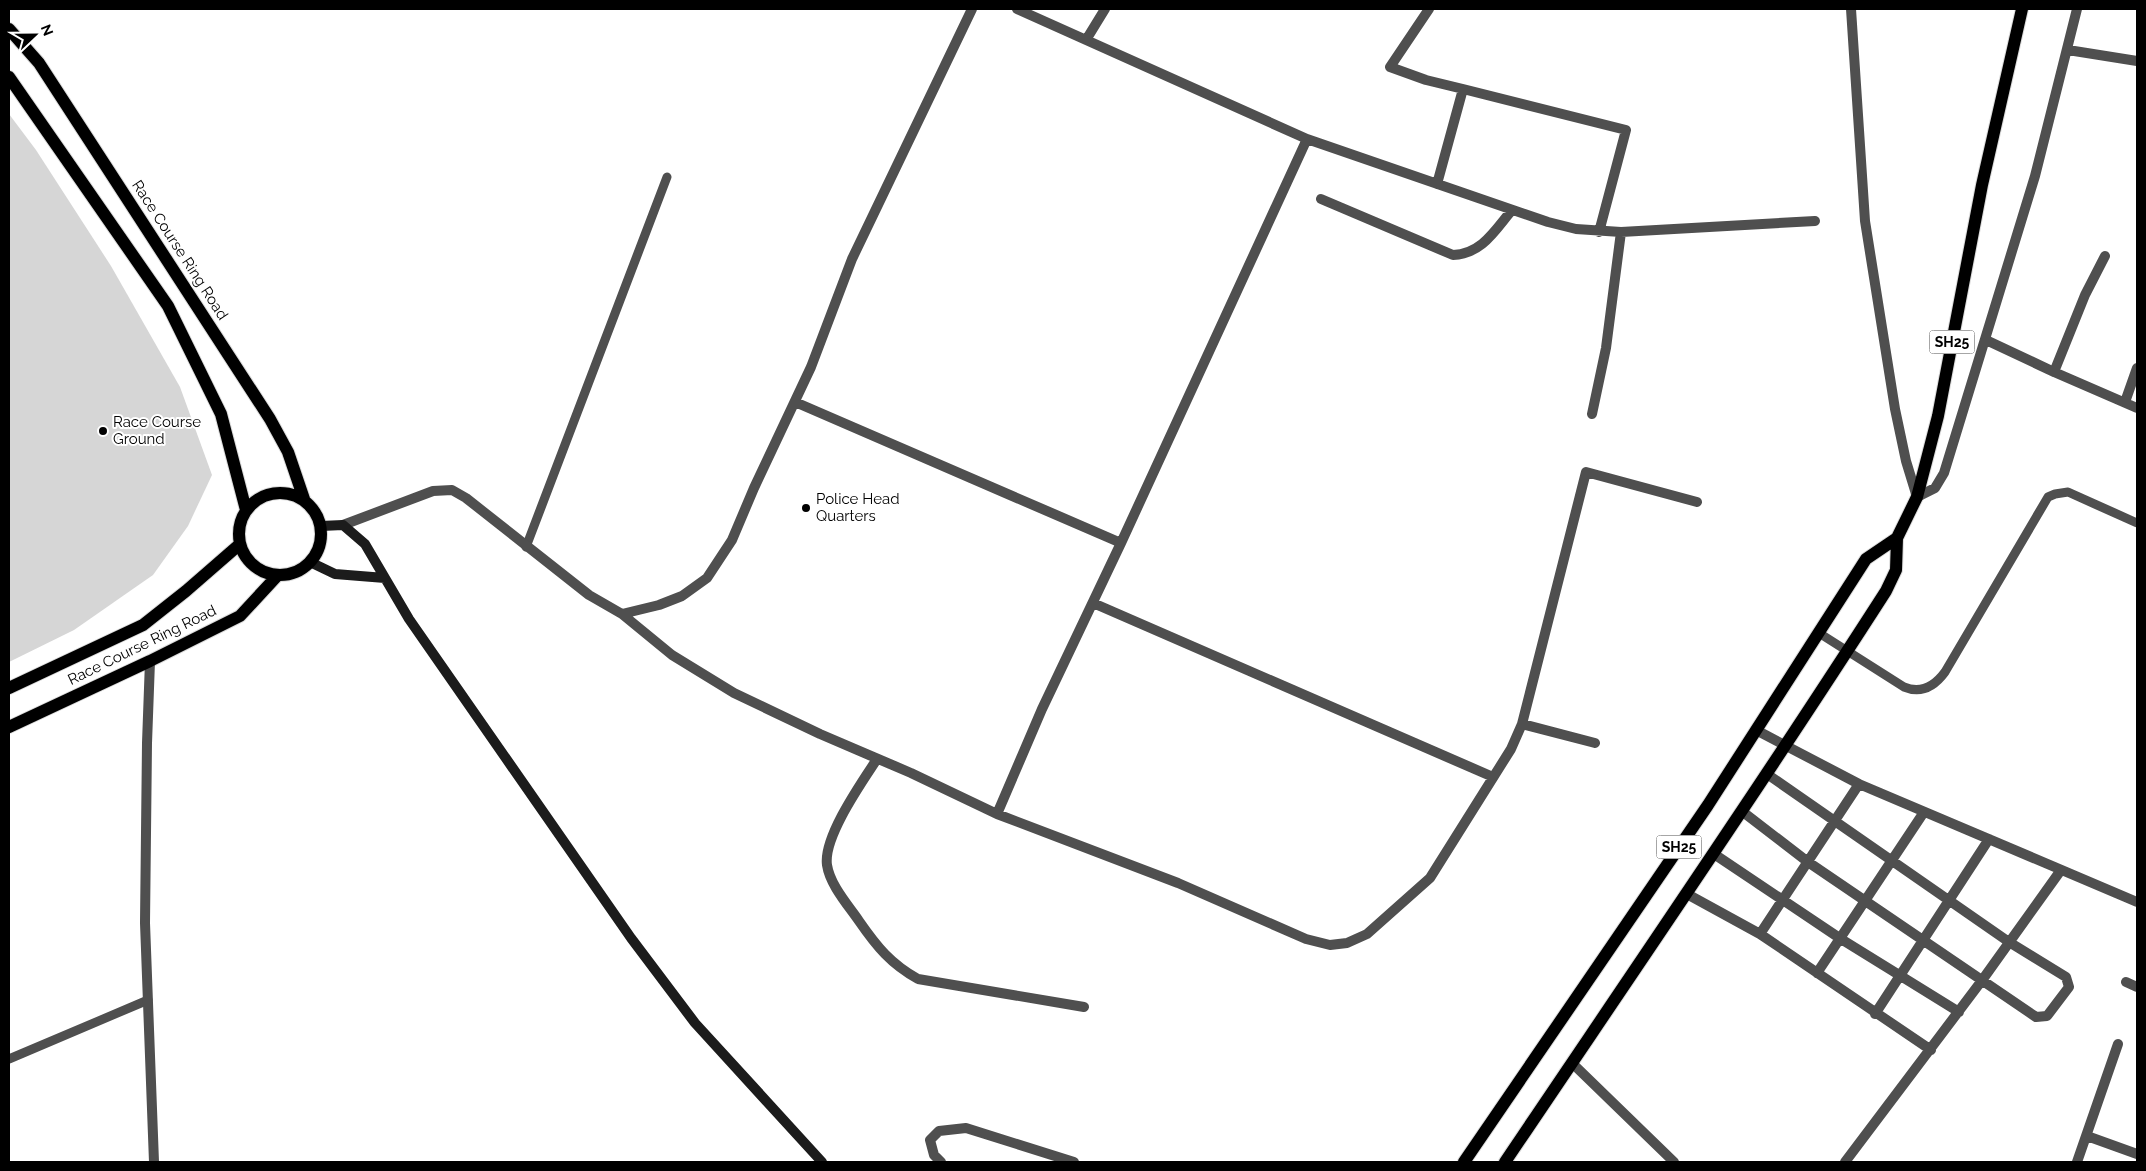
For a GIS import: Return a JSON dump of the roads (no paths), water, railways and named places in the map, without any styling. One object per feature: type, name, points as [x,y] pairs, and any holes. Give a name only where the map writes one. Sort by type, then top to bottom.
[{"type":"main road","name":"SH25","points":[[1505,1162],[1743,812],[1784,744],[1886,592],[1896,570],[1897,538],[1917,497],[1938,416],[1982,186],[2022,9]]},
{"type":"main road","name":"Race Course Ring Road","points":[[9,29],[39,63],[270,418],[288,452],[304,500]]},
{"type":"main road","points":[[9,77],[168,306],[220,414],[246,510]]},
{"type":"main road","points":[[279,492],[292,494],[304,500],[312,507],[321,526],[322,539],[318,552],[310,562],[290,574],[278,575],[254,566],[243,552],[240,544],[241,521],[246,510],[254,501],[266,494],[279,492]]},
{"type":"main road","name":"SH25","points":[[1464,1162],[1549,1041],[1756,730],[1866,559],[1897,538]]},
{"type":"main road","name":"Race Course Ring Road","points":[[9,688],[143,625],[240,544]]},
{"type":"main road","name":"Race Course Ring Road","points":[[9,727],[150,661],[240,616],[278,575]]},
{"type":"street","points":[[622,614],[659,605],[682,596],[707,578],[732,540],[811,367],[852,259],[972,9]]},
{"type":"street","points":[[1017,9],[1306,140],[1576,230],[1621,232],[1815,221]]},
{"type":"street","points":[[1086,40],[1105,9]]},
{"type":"street","points":[[1430,9],[1390,67],[1426,80],[1626,130],[1599,232]]},
{"type":"street","points":[[1851,9],[1865,221],[1895,409],[1906,461],[1917,497],[1935,488],[1944,473],[2035,176],[2077,9]]},
{"type":"street","points":[[2068,50],[2137,61]]},
{"type":"street","points":[[1437,184],[1463,89]]},
{"type":"street","points":[[997,814],[1042,709],[1121,543],[1306,140]]},
{"type":"street","points":[[1321,199],[1453,255],[1476,250],[1512,210]]},
{"type":"street","points":[[1592,414],[1607,338],[1621,232]]},
{"type":"street","points":[[2054,372],[2085,294],[2105,256]]},
{"type":"street","points":[[1986,340],[2137,408]]},
{"type":"street","points":[[2125,402],[2137,368]]},
{"type":"street","points":[[795,402],[1121,543]]},
{"type":"street","points":[[321,526],[343,525],[433,491],[452,490],[466,498],[589,595],[622,614],[672,655],[734,692],[820,734],[997,814],[1178,883],[1306,939],[1330,945],[1347,943],[1367,934],[1430,878],[1511,749],[1522,724],[1586,472],[1697,502]]},
{"type":"street","points":[[343,525],[365,544],[409,619],[486,732],[631,938],[694,1023],[822,1162]]},
{"type":"street","points":[[310,562],[335,574],[385,578]]},
{"type":"street","points":[[1093,603],[1492,777]]},
{"type":"street","points":[[150,661],[145,923],[154,1162]]},
{"type":"street","points":[[1522,724],[1595,743]]},
{"type":"street","points":[[1756,730],[1859,784],[2137,902]]},
{"type":"street","points":[[877,759],[851,798],[835,831],[827,864],[838,891],[872,940],[897,968],[918,979],[1084,1007]]},
{"type":"street","points":[[1743,812],[1808,862],[2040,1018],[2047,1016],[2069,987],[2066,976],[2009,942],[1833,822],[1767,774]]},
{"type":"street","points":[[1760,934],[1859,784]]},
{"type":"street","points":[[1817,972],[1841,939],[1924,812]]},
{"type":"street","points":[[1875,1014],[1923,939],[1950,902],[1989,839]]},
{"type":"street","points":[[1714,854],[1841,939],[1959,1012]]},
{"type":"street","points":[[1848,1161],[1983,980],[2062,870]]},
{"type":"street","points":[[1687,894],[1760,934],[1875,1014],[1931,1050]]},
{"type":"street","points":[[2126,982],[2137,987]]},
{"type":"street","points":[[2077,1162],[2118,1044]]},
{"type":"street","points":[[1572,1063],[1674,1162]]},
{"type":"street","points":[[941,1162],[934,1155],[930,1140],[938,1131],[966,1128],[1074,1162]]},
{"type":"street","points":[[2087,1136],[2137,1154]]},
{"type":"lane","points":[[526,547],[667,177]]},
{"type":"lane","points":[[1819,633],[1847,652],[1912,690],[1930,687],[1938,682],[1945,672],[2048,498],[2055,494],[2068,492],[2137,523]]},
{"type":"lane","points":[[9,1059],[148,1000]]},
{"type":"place","name":"Race Course Ground","points":[[103,431]]},
{"type":"place","name":"Police Head Quarters","points":[[806,508]]}]
